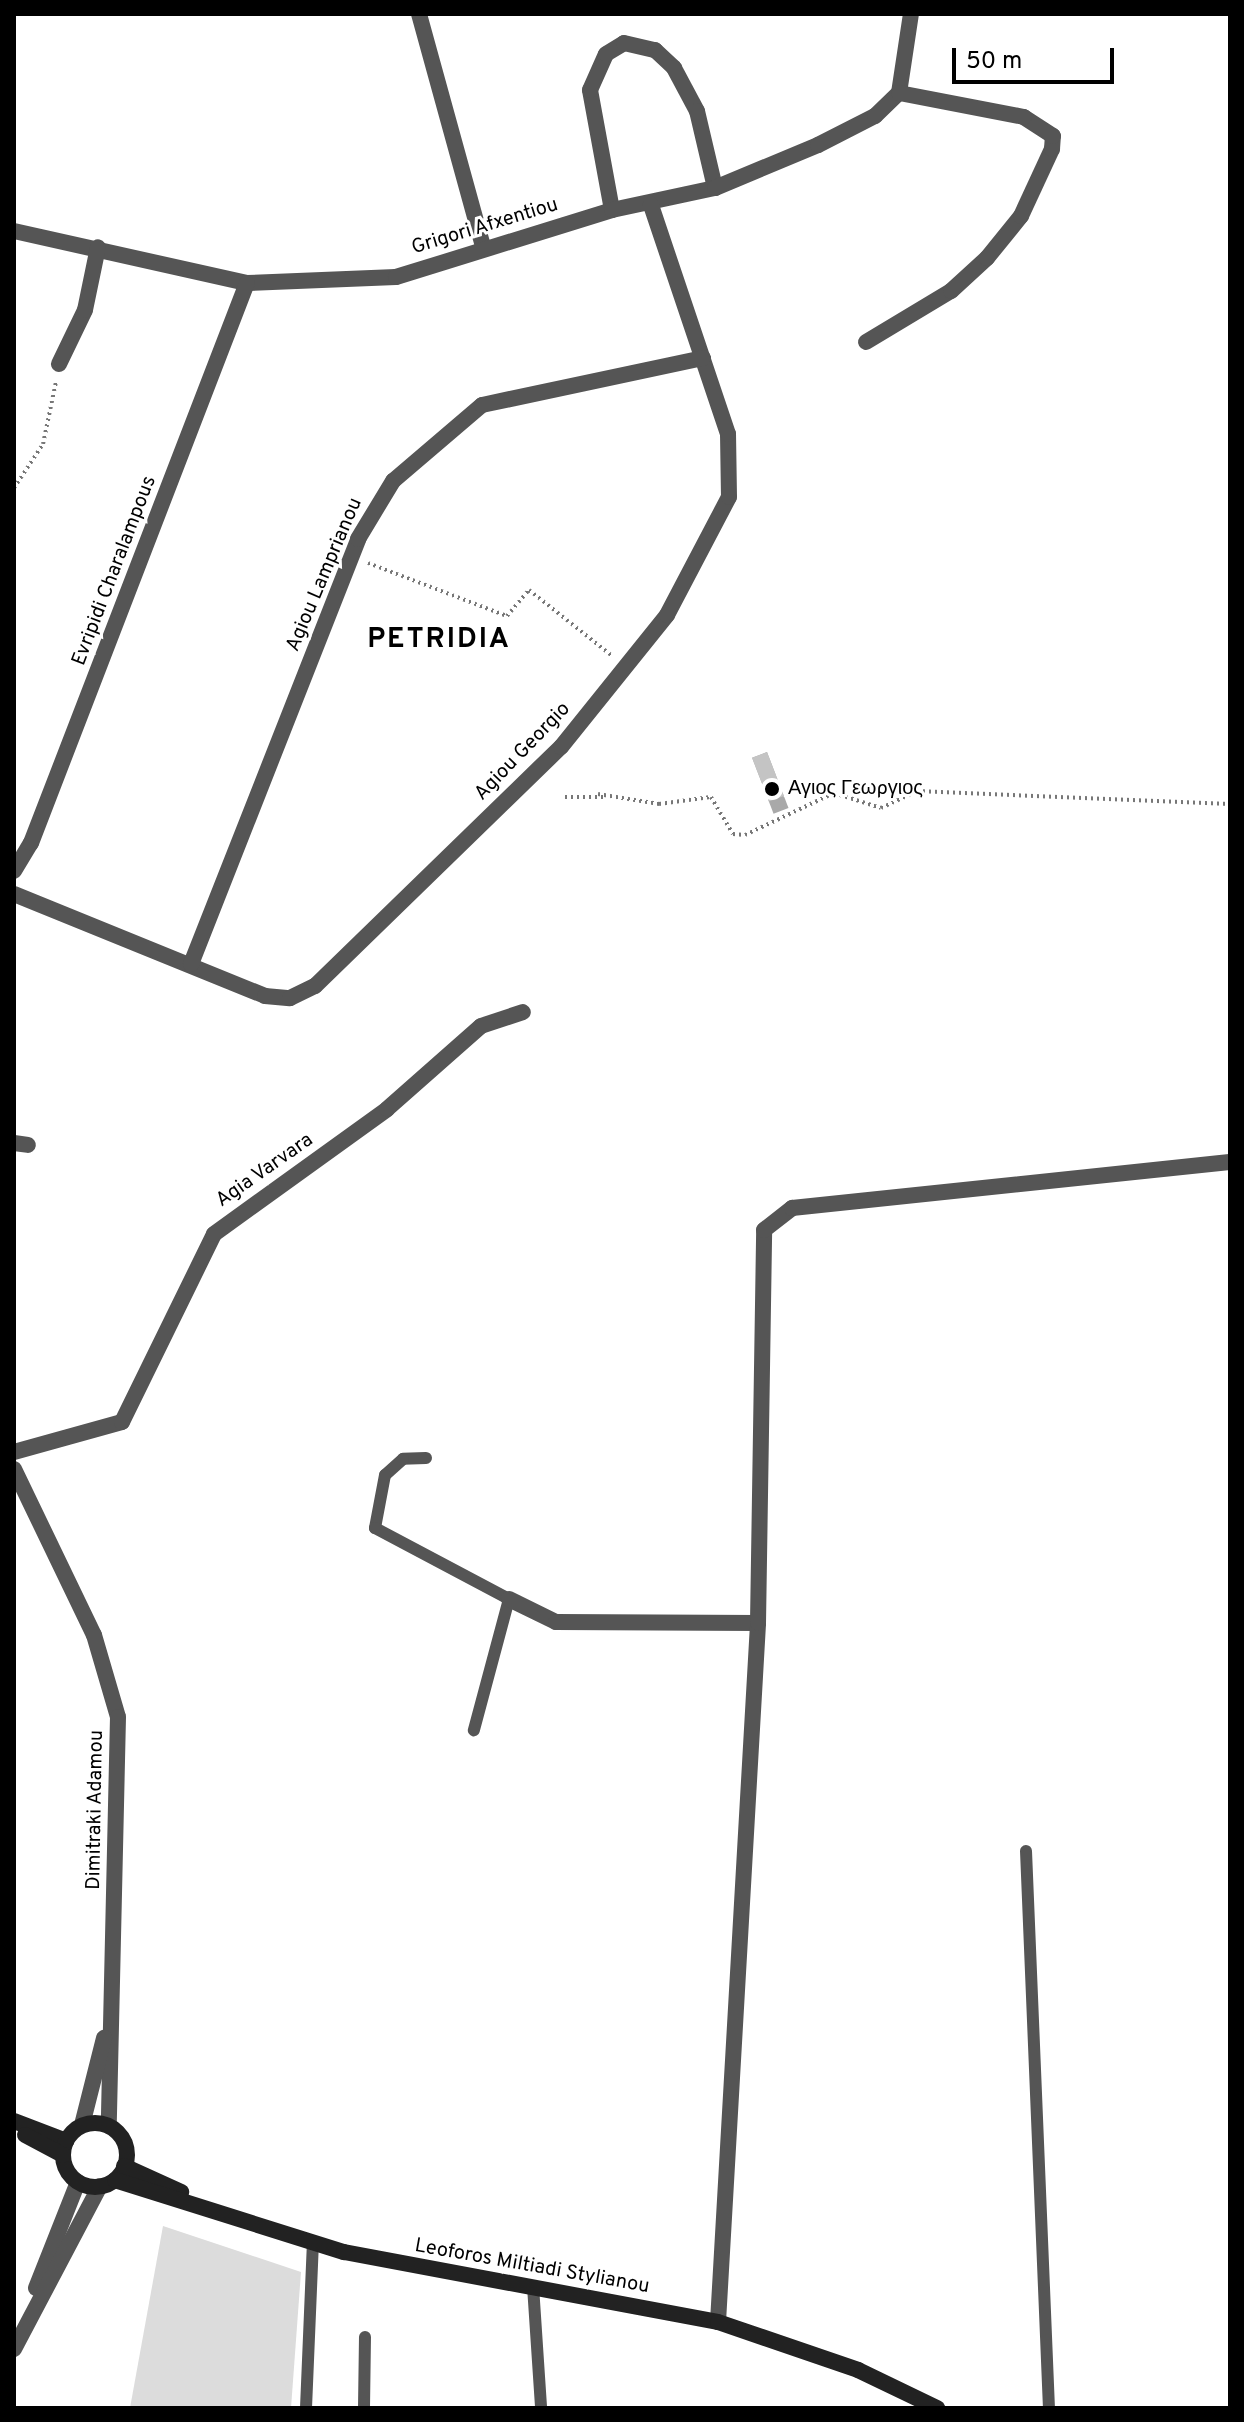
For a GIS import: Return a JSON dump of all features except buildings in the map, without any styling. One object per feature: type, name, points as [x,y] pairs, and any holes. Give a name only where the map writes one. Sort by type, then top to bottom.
[{"type":"main road","points":[[14,2121],[64,2148],[78,2182],[113,2177],[126,2144],[109,2126],[82,2125],[64,2148]]},
{"type":"main road","points":[[14,2130],[64,2148]]},
{"type":"main road","name":"Leoforos Miltiadi Stylianou","points":[[113,2177],[313,2244],[718,2322],[858,2370],[937,2408]]},
{"type":"street","points":[[419,14],[483,246]]},
{"type":"street","points":[[866,342],[951,291],[987,258],[1021,216],[1052,149],[1053,136],[1024,117],[899,93],[911,14]]},
{"type":"street","points":[[612,210],[590,90],[606,54],[624,43],[655,50],[674,68],[697,111],[715,188]]},
{"type":"street","name":"Grigori Afxentiou","points":[[14,231],[98,247],[247,283],[396,277],[483,246],[612,210],[651,205],[715,188],[859,124],[899,93]]},
{"type":"street","name":"Agiou Georgio","points":[[14,894],[277,998],[315,986],[561,747],[625,667],[695,569],[729,497],[728,434],[651,205]]},
{"type":"street","points":[[59,364],[85,310],[98,247]]},
{"type":"street","name":"Evripidi Charalampous","points":[[14,871],[31,843],[247,283]]},
{"type":"street","name":"Agiou Lamprianou","points":[[191,964],[351,557],[393,481],[482,405],[703,358]]},
{"type":"street","name":"Agia Varvara","points":[[14,1452],[122,1422],[214,1234],[387,1109],[481,1026],[523,1012]]},
{"type":"street","points":[[718,2322],[758,1623],[762,1240],[771,1221],[792,1208],[1230,1162]]},
{"type":"street","name":"Dimitraki Adamou","points":[[14,1469],[94,1635],[118,1717],[109,2126]]},
{"type":"street","points":[[509,1599],[556,1622],[758,1623]]},
{"type":"street","points":[[82,2125],[111,2010]]},
{"type":"street","points":[[14,2347],[113,2177]]},
{"type":"street","points":[[14,2347],[78,2182]]},
{"type":"lane","points":[[426,1458],[403,1459],[385,1475],[375,1528],[509,1599],[474,1730]]},
{"type":"lane","points":[[1026,1851],[1049,2408]]},
{"type":"lane","points":[[306,2408],[313,2244]]},
{"type":"lane","points":[[533,2286],[541,2408]]},
{"type":"lane","points":[[364,2408],[365,2337]]},
{"type":"path","points":[[14,488],[43,444],[59,364]]},
{"type":"path","points":[[351,557],[507,616],[529,590],[625,667]]},
{"type":"path","points":[[565,797],[608,797],[659,804],[711,797],[733,834],[745,835],[834,793],[881,808],[917,791],[1230,804]]},
{"type":"path","points":[[598,794],[608,797]]},
{"type":"shaded area","points":[[163,2226],[301,2272],[291,2408],[130,2408]]},
{"type":"place","name":"Αγιος Γεωργιος","points":[[772,789]]},
{"type":"district","name":"PETRIDIA","points":[[439,640]]}]
